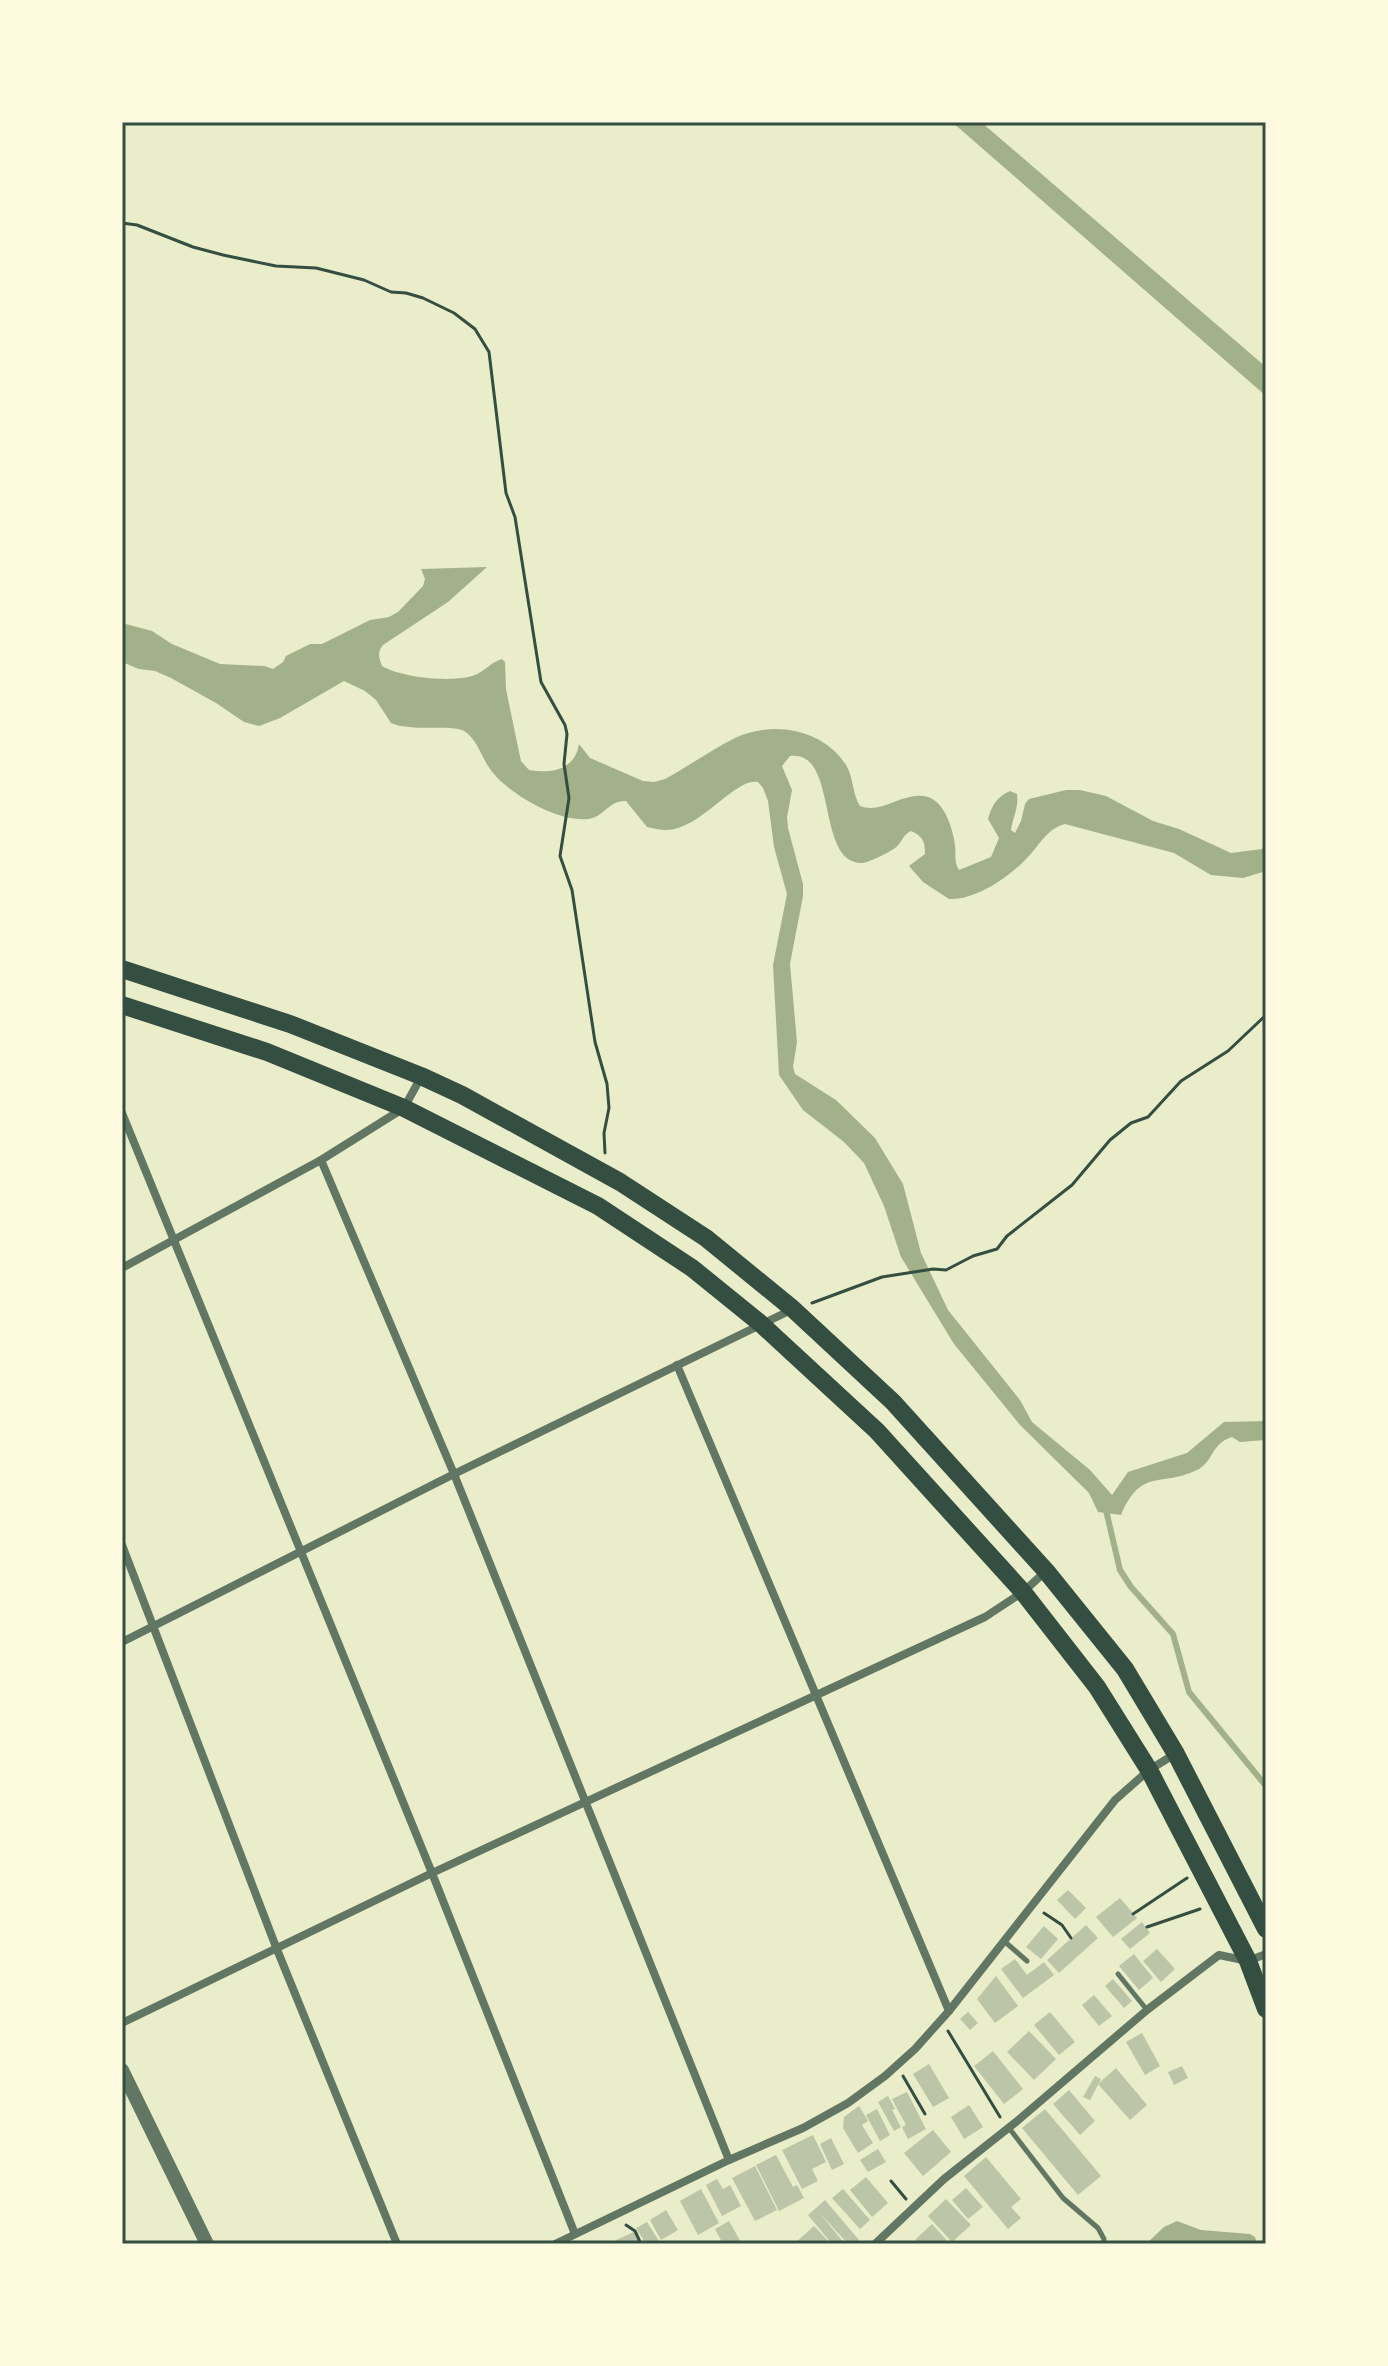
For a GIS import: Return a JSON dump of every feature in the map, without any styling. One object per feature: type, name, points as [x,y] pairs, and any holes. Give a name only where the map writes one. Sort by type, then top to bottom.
[{"type":"highway","points":[[122,969],[290,1024],[462,1095],[620,1182],[706,1238],[793,1309],[893,1402],[1046,1571],[1125,1669],[1176,1754],[1266,1929]]},
{"type":"highway","points":[[122,1005],[267,1052],[404,1108],[598,1206],[692,1268],[760,1323],[877,1431],[1023,1592],[1097,1687],[1149,1770],[1248,1961],[1266,2009]]},
{"type":"street","points":[[122,1268],[321,1160],[404,1108],[421,1076]]},
{"type":"street","points":[[122,1113],[432,1873],[575,2234]]},
{"type":"street","points":[[321,1160],[454,1474],[729,2160]]},
{"type":"street","points":[[122,1642],[454,1474],[793,1309]]},
{"type":"street","points":[[677,1365],[949,2011]]},
{"type":"street","points":[[122,1545],[276,1947],[397,2244]]},
{"type":"street","points":[[122,2023],[432,1873],[985,1617],[1023,1592],[1046,1571]]},
{"type":"street","points":[[555,2244],[803,2128],[848,2103],[897,2066],[949,2011],[1115,1800],[1149,1770],[1176,1754]]},
{"type":"street","points":[[875,2244],[944,2179],[1147,2010],[1219,1955],[1248,1961],[1266,1954]]},
{"type":"street","points":[[122,2070],[207,2244]]},
{"type":"lane","points":[[1004,1940],[1027,1961]]},
{"type":"lane","points":[[1118,1974],[1147,2010]]},
{"type":"lane","points":[[1009,2128],[1063,2198],[1098,2228],[1104,2239],[1103,2244]]},
{"type":"path","points":[[122,223],[137,225],[223,255],[276,266],[316,268],[364,280],[391,292],[423,298],[454,313],[475,329],[489,352],[506,493],[515,517],[541,682],[567,734],[564,764],[569,798],[560,856],[572,890],[592,1027],[607,1084],[609,1108],[604,1133],[605,1153]]},
{"type":"path","points":[[793,1309],[882,1277],[950,1269],[973,1256],[997,1249],[1007,1236],[1072,1185],[1110,1140],[1131,1123],[1148,1117],[1181,1081],[1228,1051],[1266,1015]]},
{"type":"path","points":[[1133,1914],[1190,1876]]},
{"type":"path","points":[[1031,1904],[1062,1925],[1071,1938]]},
{"type":"path","points":[[1147,1927],[1207,1907]]},
{"type":"path","points":[[949,2011],[948,2031],[1009,2128]]},
{"type":"path","points":[[897,2066],[925,2114]]},
{"type":"path","points":[[891,2181],[913,2208]]},
{"type":"path","points":[[621,2214],[641,2244]]},
{"type":"shaded area","points":[[952,122],[981,122],[1266,367],[1266,396]]},
{"type":"shaded area","points":[[487,567],[448,602],[383,645],[379,658],[382,666],[391,670],[441,679],[475,675],[502,659],[521,761],[529,770],[546,771],[567,765],[577,753],[579,744],[590,758],[643,781],[654,782],[665,779],[735,738],[781,729],[811,736],[836,753],[849,770],[860,806],[877,807],[919,796],[934,800],[950,825],[959,870],[991,857],[999,838],[988,819],[996,802],[1010,791],[1017,794],[1011,830],[1015,833],[1029,799],[1066,790],[1080,790],[1106,796],[1153,821],[1179,829],[1231,853],[1266,846],[1266,871],[1243,878],[1211,875],[1174,853],[1065,824],[1049,833],[1003,879],[981,892],[949,899],[923,882],[909,866],[925,854],[922,840],[911,831],[895,848],[874,859],[862,863],[847,858],[831,828],[815,770],[805,759],[790,756],[782,766],[792,790],[788,828],[803,884],[790,964],[797,1042],[793,1067],[795,1074],[836,1100],[875,1138],[903,1184],[921,1253],[948,1310],[1020,1400],[1032,1422],[1090,1470],[1112,1495],[1128,1472],[1187,1453],[1224,1422],[1266,1421],[1266,1440],[1240,1442],[1232,1437],[1225,1440],[1197,1470],[1144,1484],[1136,1490],[1121,1515],[1098,1512],[1089,1493],[1020,1425],[954,1344],[901,1257],[884,1206],[864,1163],[844,1142],[803,1110],[779,1075],[773,965],[787,894],[774,847],[768,801],[758,782],[739,787],[692,821],[666,830],[647,827],[626,801],[615,803],[594,818],[576,819],[547,811],[506,786],[464,731],[391,723],[376,700],[344,681],[280,718],[259,726],[244,722],[171,678],[122,662],[122,623],[152,631],[172,644],[220,664],[273,669],[286,656],[310,644],[322,644],[370,620],[398,612],[423,586],[425,579],[421,569]]},
{"type":"shaded area","points":[[1177,2221],[1201,2230],[1250,2234],[1257,2244],[1146,2244],[1164,2227]]},
{"type":"building","points":[[1068,1890],[1086,1908],[1075,1919],[1057,1900]]},
{"type":"building","points":[[1120,1898],[1137,1918],[1113,1937],[1096,1917]]},
{"type":"building","points":[[1142,1922],[1150,1933],[1130,1949],[1121,1939]]},
{"type":"building","points":[[1086,1925],[1098,1938],[1059,1973],[1047,1960]]},
{"type":"building","points":[[1044,1926],[1058,1939],[1041,1959],[1026,1947]]},
{"type":"building","points":[[1157,1949],[1175,1969],[1161,1982],[1143,1961]]},
{"type":"building","points":[[1134,1954],[1153,1978],[1139,1990],[1119,1966]]},
{"type":"building","points":[[1015,1959],[1027,1975],[1044,1962],[1054,1975],[1023,1998],[1001,1969]]},
{"type":"building","points":[[996,1976],[1018,2006],[995,2023],[977,1999]]},
{"type":"building","points":[[1113,1979],[1132,2001],[1124,2008],[1105,1986]]},
{"type":"building","points":[[1094,1995],[1112,2016],[1099,2026],[1082,2005]]},
{"type":"building","points":[[968,2012],[978,2023],[970,2030],[960,2019]]},
{"type":"building","points":[[1050,2012],[1075,2042],[1059,2055],[1034,2025]]},
{"type":"building","points":[[1029,2031],[1056,2059],[1034,2080],[1007,2052]]},
{"type":"building","points":[[1142,2033],[1160,2066],[1145,2075],[1126,2042]]},
{"type":"building","points":[[993,2051],[1023,2089],[1004,2104],[974,2066]]},
{"type":"building","points":[[929,2064],[949,2098],[933,2107],[913,2074]]},
{"type":"building","points":[[1182,2066],[1188,2078],[1174,2085],[1168,2072]]},
{"type":"building","points":[[1116,2068],[1147,2105],[1130,2120],[1098,2084]]},
{"type":"building","points":[[1095,2076],[1101,2079],[1090,2100],[1083,2097]]},
{"type":"building","points":[[1069,2090],[1095,2121],[1080,2135],[1053,2104]]},
{"type":"building","points":[[907,2092],[926,2129],[908,2139],[902,2127],[906,2125],[892,2099]]},
{"type":"building","points":[[888,2096],[901,2127],[894,2131],[878,2102]]},
{"type":"building","points":[[969,2105],[983,2127],[964,2139],[951,2117]]},
{"type":"building","points":[[859,2106],[868,2121],[862,2125],[873,2143],[858,2153],[843,2128],[844,2117]]},
{"type":"building","points":[[877,2109],[890,2135],[880,2141],[866,2115]]},
{"type":"building","points":[[1045,2109],[1101,2176],[1078,2195],[1022,2128]]},
{"type":"building","points":[[933,2130],[951,2152],[923,2176],[904,2153]]},
{"type":"building","points":[[813,2135],[826,2162],[812,2169],[818,2181],[802,2189],[782,2150]]},
{"type":"building","points":[[831,2138],[844,2164],[832,2170],[820,2144]]},
{"type":"building","points":[[878,2149],[886,2162],[868,2172],[860,2160]]},
{"type":"building","points":[[776,2155],[793,2187],[797,2185],[804,2198],[779,2211],[756,2165]]},
{"type":"building","points":[[986,2157],[1021,2199],[1011,2207],[1021,2218],[1008,2229],[964,2176]]},
{"type":"building","points":[[755,2166],[777,2210],[755,2221],[732,2178]]},
{"type":"building","points":[[866,2177],[888,2203],[872,2217],[850,2190]]},
{"type":"building","points":[[717,2179],[723,2189],[730,2185],[741,2206],[722,2216],[706,2185]]},
{"type":"building","points":[[966,2188],[983,2207],[968,2219],[952,2200]]},
{"type":"building","points":[[701,2189],[719,2223],[698,2235],[680,2201]]},
{"type":"building","points":[[843,2189],[870,2220],[860,2229],[832,2198]]},
{"type":"building","points":[[946,2199],[971,2225],[952,2242],[928,2216]]},
{"type":"building","points":[[825,2200],[859,2240],[854,2244],[848,2244],[818,2211],[845,2244],[832,2244],[808,2215]]},
{"type":"building","points":[[666,2210],[678,2230],[661,2240],[650,2220]]},
{"type":"building","points":[[729,2221],[742,2244],[723,2244],[715,2229]]},
{"type":"building","points":[[647,2222],[659,2241],[655,2244],[646,2244],[636,2228]]},
{"type":"building","points":[[932,2224],[950,2244],[920,2244],[915,2240]]},
{"type":"building","points":[[814,2226],[831,2244],[794,2244]]},
{"type":"building","points":[[634,2232],[639,2244],[615,2244],[614,2241]]},
{"type":"waterway","points":[[1105,1506],[1120,1570],[1173,1634],[1189,1692],[1266,1786]]}]
